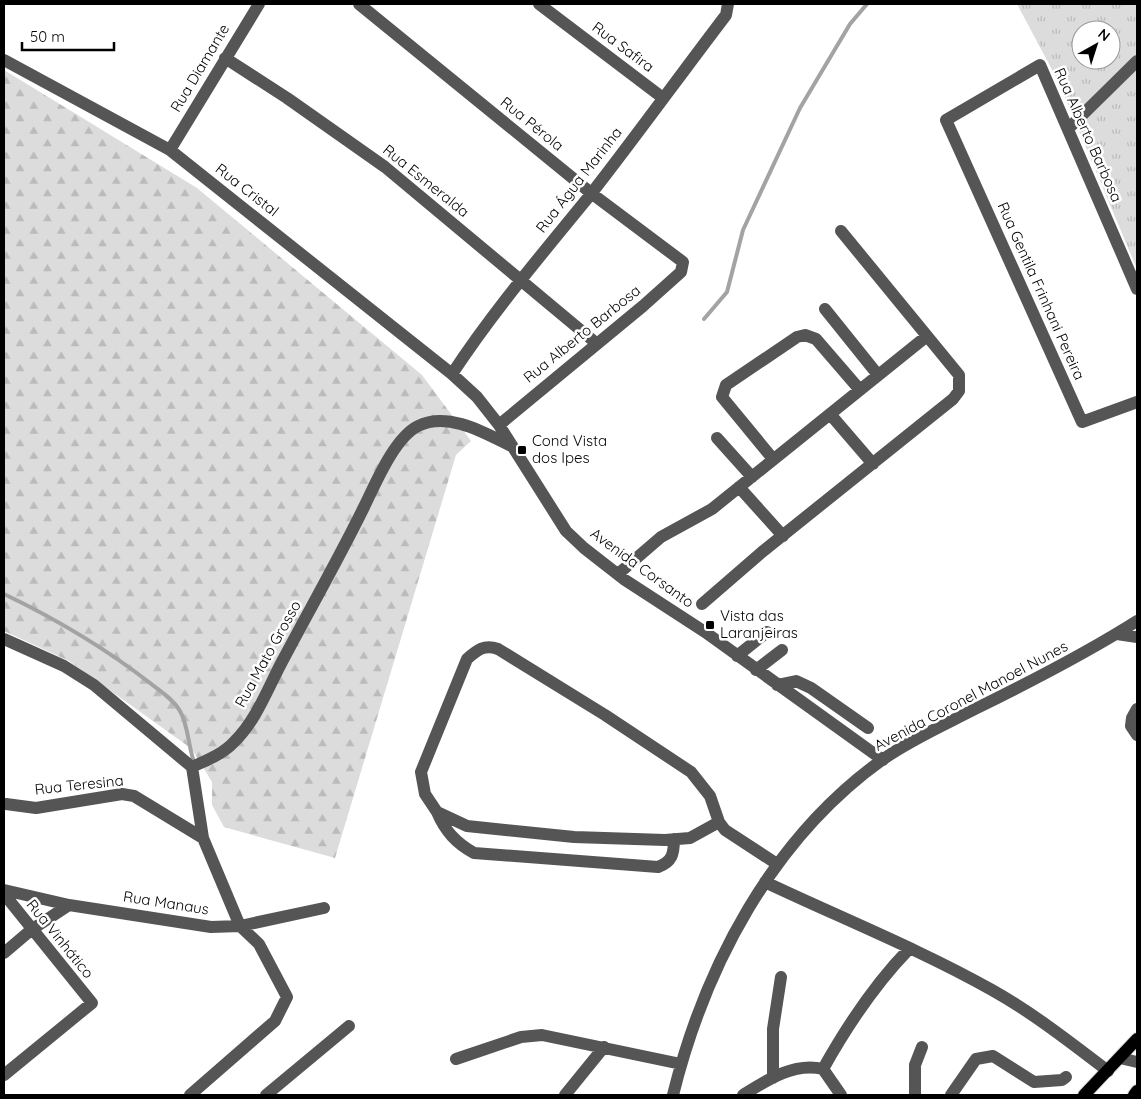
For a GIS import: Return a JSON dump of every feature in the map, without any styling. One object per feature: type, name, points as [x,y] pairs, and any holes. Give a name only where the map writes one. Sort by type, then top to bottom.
[{"type":"main road","points":[[1084,1095],[1137,1039]]},
{"type":"main road","points":[[1134,1095],[1137,1091]]},
{"type":"street","name":"Rua Diamante","points":[[170,150],[259,4]]},
{"type":"street","name":"Rua Pérola","points":[[359,4],[592,193],[679,258],[683,267]]},
{"type":"street","name":"Rua Safira","points":[[539,4],[664,98]]},
{"type":"street","name":"Rua Água Marinha","points":[[452,374],[482,329],[592,193],[664,98],[726,5]]},
{"type":"street","name":"Rua Esmeralda","points":[[225,58],[287,98],[385,167],[596,343]]},
{"type":"street","name":"Rua Cristal","points":[[4,60],[170,150],[452,374]]},
{"type":"street","points":[[1068,129],[1137,61]]},
{"type":"street","name":"Rua Alberto Barbosa","points":[[946,120],[1040,65],[1137,289]]},
{"type":"street","name":"Rua Gentila Frinhani Pereira","points":[[946,120],[1082,422],[1137,402]]},
{"type":"street","points":[[702,604],[783,536],[954,399],[959,391],[959,375],[841,231]]},
{"type":"street","name":"Rua Alberto Barbosa","points":[[499,424],[643,306],[683,267]]},
{"type":"street","points":[[825,308],[878,375]]},
{"type":"street","points":[[773,459],[722,397],[726,385],[797,337],[805,335],[816,339],[860,390]]},
{"type":"street","points":[[618,574],[661,537],[712,509],[927,336]]},
{"type":"street","name":"Avenida Corsanto","points":[[452,374],[477,398],[499,424],[566,530],[618,574],[883,760]]},
{"type":"street","points":[[830,414],[873,464]]},
{"type":"street","name":"Rua Mato Grosso","points":[[192,767],[220,754],[235,742],[256,710],[335,567],[382,472],[402,440],[418,426],[439,422],[467,426],[512,446]]},
{"type":"street","points":[[717,438],[752,477]]},
{"type":"street","points":[[738,487],[783,536]]},
{"type":"street","name":"Avenida Coronel Manoel Nunes","points":[[673,1095],[700,1004],[734,934],[777,864],[824,808],[883,760],[1137,622]]},
{"type":"street","points":[[737,656],[767,632]]},
{"type":"street","points":[[1117,634],[1137,637]]},
{"type":"street","points":[[4,639],[64,666],[94,685],[192,767],[203,838],[240,926],[259,944],[287,997],[274,1020],[190,1095]]},
{"type":"street","points":[[674,839],[674,852],[668,863],[658,867],[474,853],[458,844],[443,825],[425,794],[421,772],[467,659],[478,649],[490,646],[498,649],[605,714],[691,772],[710,796],[719,822],[736,840],[777,864]]},
{"type":"street","points":[[756,670],[782,650]]},
{"type":"street","points":[[778,685],[796,681],[811,688],[868,728]]},
{"type":"street","points":[[1137,709],[1132,718],[1131,726],[1137,735]]},
{"type":"street","name":"Rua Teresina","points":[[6,804],[36,808],[122,794],[134,796],[203,838]]},
{"type":"street","points":[[437,812],[467,826],[574,837],[690,838],[719,822]]},
{"type":"street","points":[[765,882],[944,964],[994,991],[1050,1026],[1108,1071]]},
{"type":"street","name":"Rua Manaus","points":[[4,890],[69,905],[211,927],[240,926],[324,908]]},
{"type":"street","name":"Rua Vinhático","points":[[4,894],[92,1004],[4,1075]]},
{"type":"street","points":[[4,953],[31,930],[69,905]]},
{"type":"street","points":[[823,1068],[842,1034],[888,971],[909,949]]},
{"type":"street","points":[[773,1078],[773,1028],[781,977]]},
{"type":"street","points":[[266,1095],[349,1026]]},
{"type":"street","points":[[456,1059],[532,1034],[681,1064]]},
{"type":"street","points":[[565,1095],[604,1047]]},
{"type":"street","points":[[915,1095],[914,1064],[922,1047]]},
{"type":"street","points":[[951,1095],[976,1059],[993,1056],[1034,1082],[1062,1080],[1066,1077]]},
{"type":"street","points":[[1120,1058],[1137,1062]]},
{"type":"street","points":[[743,1095],[784,1072],[809,1065],[823,1068],[841,1095]]},
{"type":"green space","points":[[1017,4],[1137,4],[1137,269],[1058,81]]},
{"type":"green space","points":[[4,70],[197,188],[422,375],[471,441],[456,455],[335,858],[224,827],[212,805],[212,782],[192,749],[69,661],[4,631]]},
{"type":"waterway","points":[[704,319],[727,292],[743,230],[800,108],[850,24],[867,4]]},
{"type":"waterway","points":[[4,594],[98,646],[167,696],[183,716],[193,759]]},
{"type":"place","name":"Cond Vista dos Ipes","points":[[522,450]]},
{"type":"place","name":"Vista das Laranjeiras","points":[[710,625]]}]
